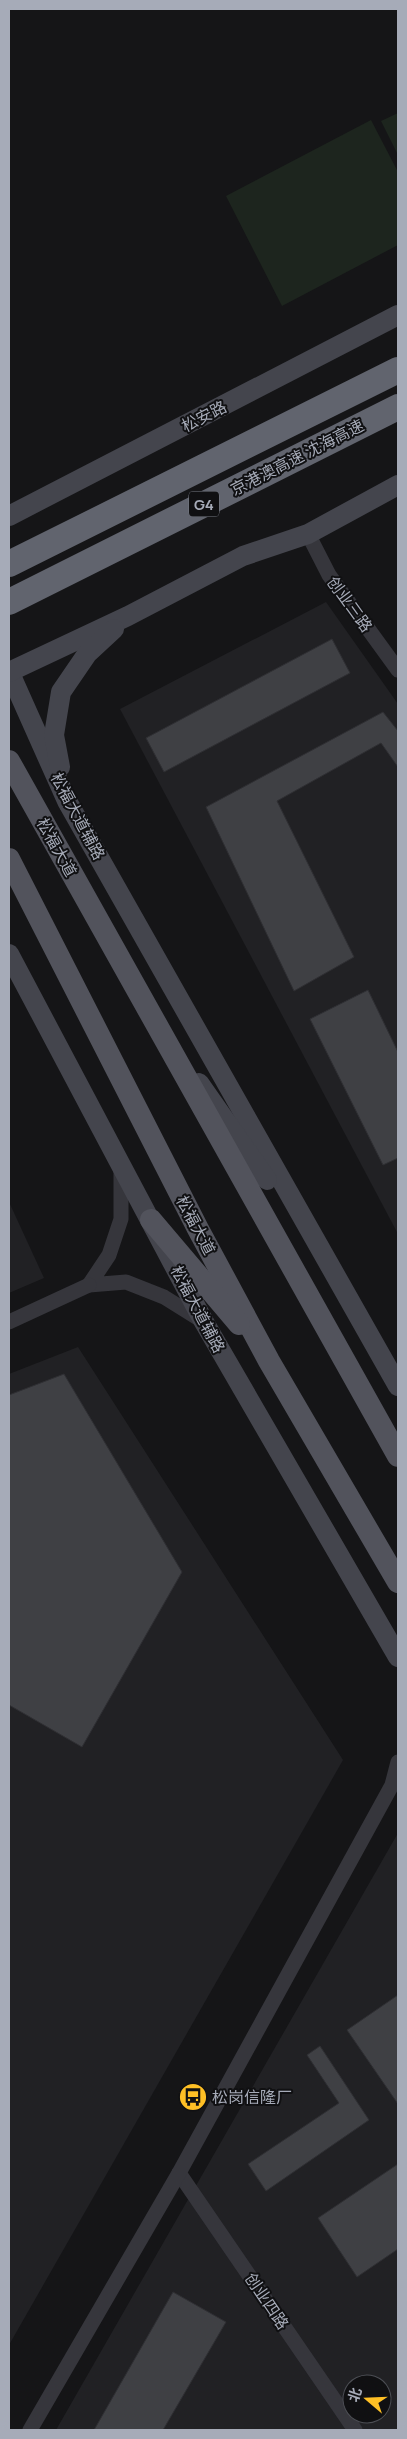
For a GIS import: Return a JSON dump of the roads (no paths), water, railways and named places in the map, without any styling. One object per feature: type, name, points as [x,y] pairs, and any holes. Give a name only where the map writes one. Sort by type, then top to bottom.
[{"type":"highway","name":"京港澳高速 沈海高速","points":[[9,564],[398,370]]},
{"type":"highway","name":"京港澳高速 沈海高速","points":[[9,602],[398,407]]},
{"type":"main road","name":"松安路","points":[[9,516],[398,315]]},
{"type":"main road","points":[[9,672],[128,616],[243,556],[308,534],[398,485]]},
{"type":"main road","points":[[67,801],[54,735],[61,692],[87,654],[128,616]]},
{"type":"main road","name":"松福大道辅路","points":[[9,672],[67,801],[156,957],[191,1024],[398,1386]]},
{"type":"main road","name":"松福大道","points":[[9,761],[398,1456]]},
{"type":"main road","name":"松福大道","points":[[9,859],[198,1229],[269,1361],[398,1582]]},
{"type":"main road","name":"松福大道辅路","points":[[9,954],[121,1170],[151,1220],[204,1322],[398,1657]]},
{"type":"main road","name":"松福大道辅路","points":[[156,957],[270,1229]]},
{"type":"main road","name":"松福大道辅路","points":[[145,1005],[342,1289]]},
{"type":"main road","points":[[151,1220],[269,1361]]},
{"type":"street","name":"创业三路","points":[[308,534],[329,575],[398,670]]},
{"type":"street","points":[[89,1284],[109,1255],[121,1219],[121,1170]]},
{"type":"street","points":[[9,1322],[89,1284],[126,1282],[164,1297],[204,1322]]},
{"type":"street","points":[[30,2430],[179,2173],[395,1784],[398,1762]]},
{"type":"street","name":"创业四路","points":[[179,2173],[355,2430]]},
{"type":"place","name":"松岗信隆厂","points":[[193,2097]]}]
